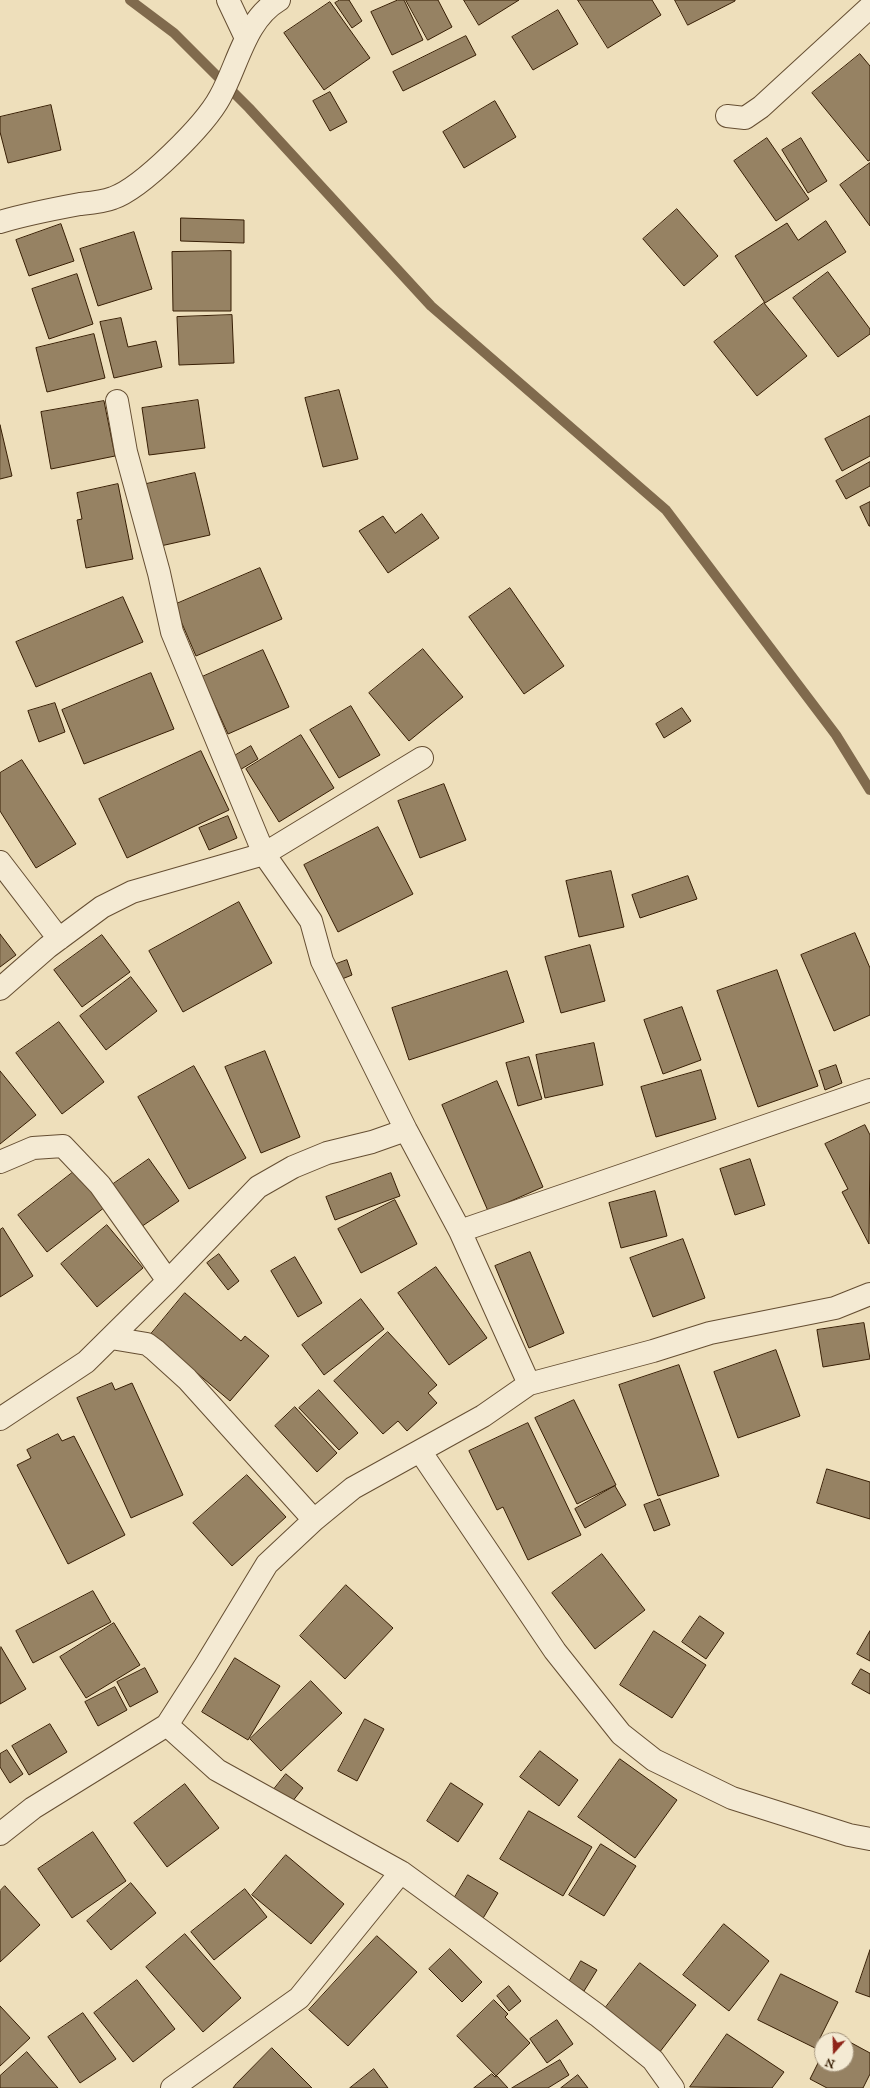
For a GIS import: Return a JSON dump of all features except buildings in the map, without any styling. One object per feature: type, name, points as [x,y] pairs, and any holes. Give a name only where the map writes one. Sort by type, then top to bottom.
[{"type":"street","points":[[228,0],[246,38]]},
{"type":"street","points":[[0,222],[20,215],[113,198],[141,181],[191,135],[220,98],[246,38],[273,4],[279,0]]},
{"type":"street","points":[[727,116],[745,118],[761,107],[870,7]]},
{"type":"street","points":[[117,401],[126,452],[159,573],[172,632],[264,854],[311,921],[322,961],[406,1130],[460,1231],[529,1384]]},
{"type":"street","points":[[0,989],[60,939],[102,907],[132,892],[264,854],[422,758]]},
{"type":"street","points":[[0,862],[60,939]]},
{"type":"street","points":[[460,1231],[870,1090]]},
{"type":"street","points":[[0,1419],[86,1362],[168,1281],[258,1187],[293,1167],[327,1153],[372,1142],[406,1130]]},
{"type":"street","points":[[0,1162],[33,1148],[63,1146],[100,1185],[168,1281]]},
{"type":"street","points":[[0,1834],[33,1808],[167,1725],[267,1564],[314,1520],[353,1488],[483,1416],[529,1384],[653,1351],[710,1333],[834,1308],[870,1294]]},
{"type":"street","points":[[111,1338],[147,1344],[155,1350],[187,1379],[314,1520]]},
{"type":"street","points":[[420,1451],[554,1651],[621,1734],[654,1760],[732,1798],[870,1839]]},
{"type":"street","points":[[167,1725],[217,1770],[401,1872],[597,2015],[653,2060],[673,2088]]},
{"type":"street","points":[[172,2088],[299,1998],[401,1872]]},
{"type":"waterway","points":[[130,0],[174,33],[249,108],[431,306],[666,510],[836,735],[870,790]]}]
